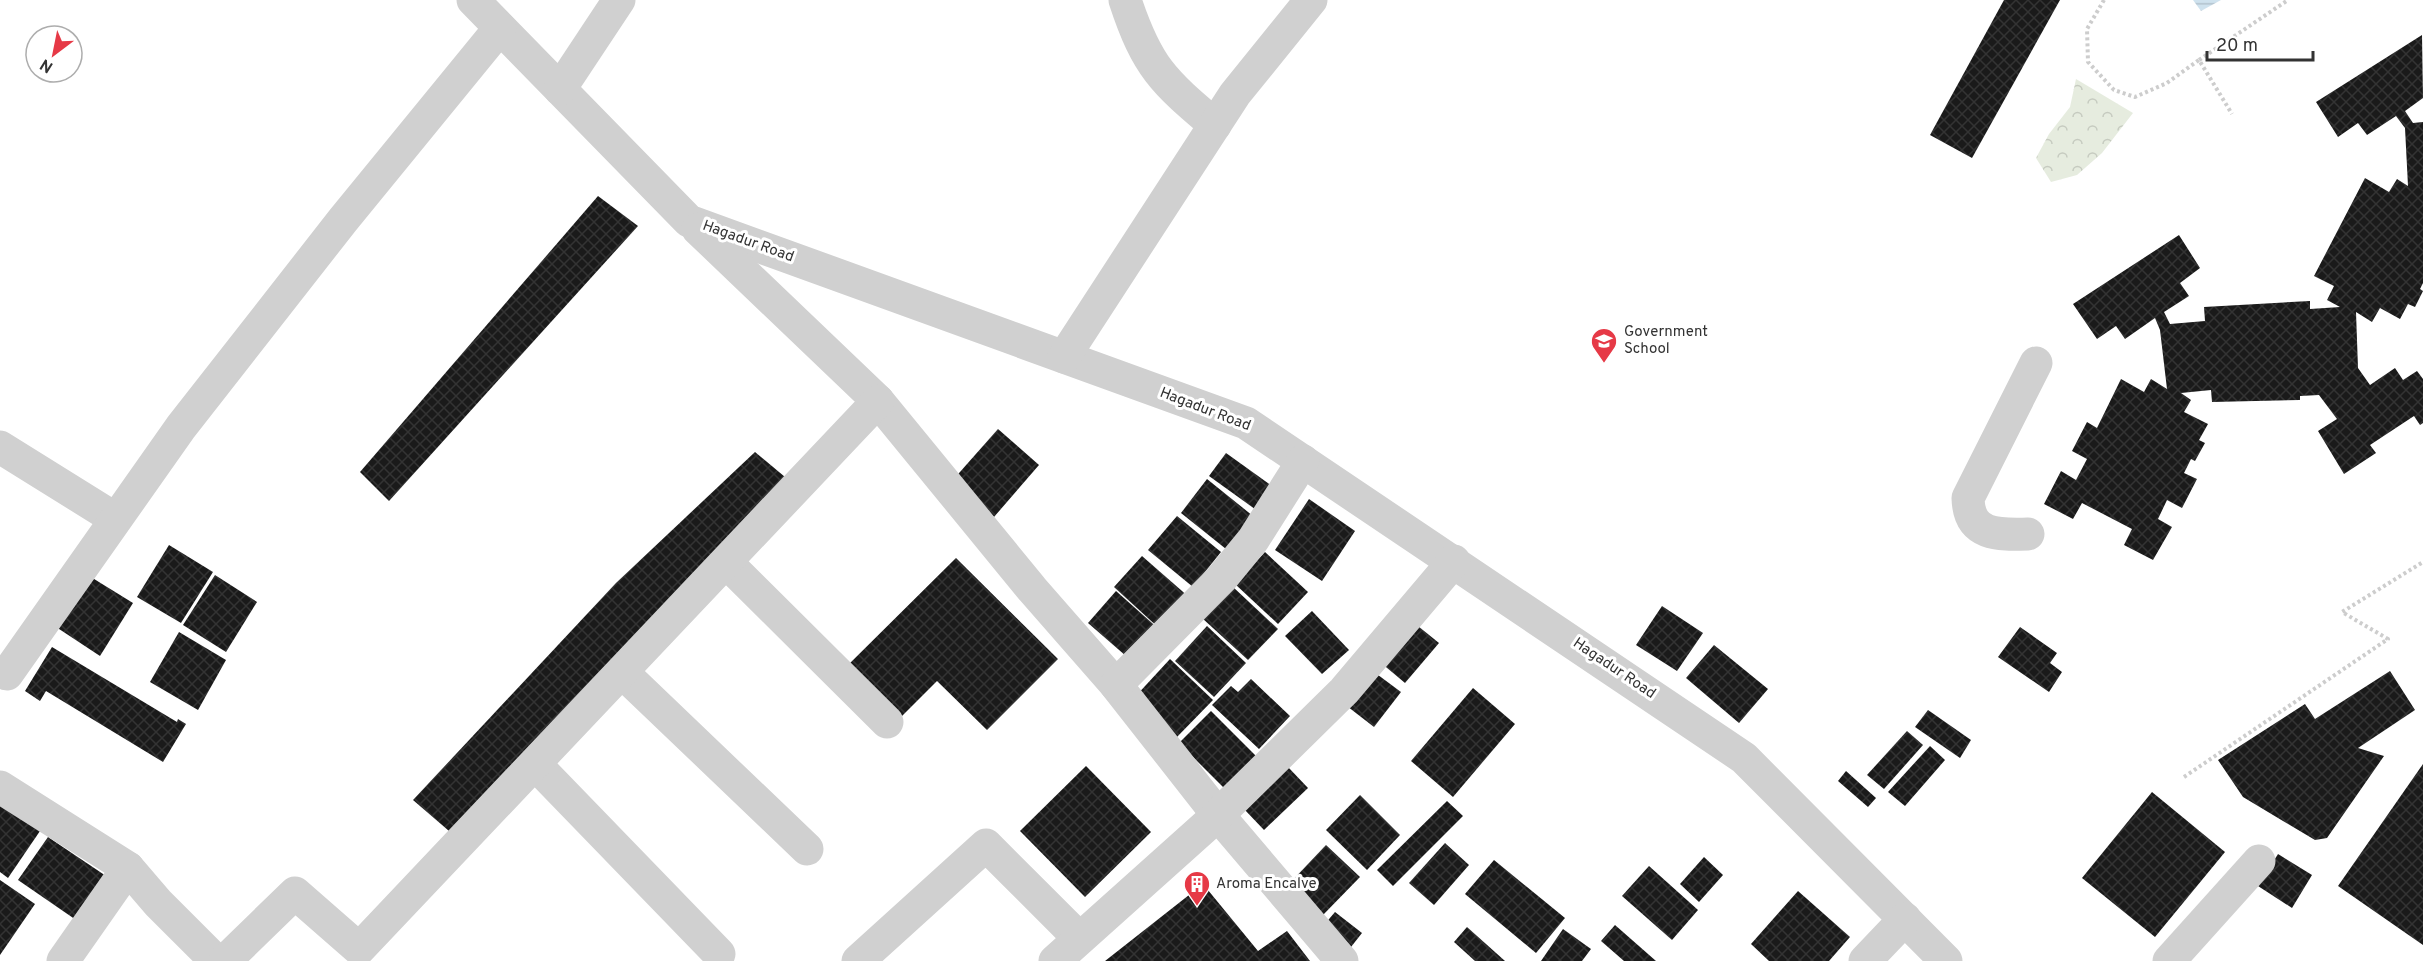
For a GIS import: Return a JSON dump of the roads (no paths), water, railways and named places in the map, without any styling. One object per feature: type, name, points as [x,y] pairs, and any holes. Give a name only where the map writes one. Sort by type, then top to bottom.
[{"type":"street","name":"Hagadur Road","points":[[473,0],[689,221],[1246,423],[1744,758],[1946,961]]},
{"type":"street","points":[[560,89],[619,0]]},
{"type":"street","points":[[1125,0],[1138,38],[1152,64],[1170,87],[1215,125]]},
{"type":"street","points":[[1064,357],[1236,94],[1311,0]]},
{"type":"street","points":[[7,674],[114,518],[181,427],[321,248],[500,28]]},
{"type":"street","points":[[689,221],[878,401],[1032,589],[1116,685],[1218,815],[1342,961]]},
{"type":"street","points":[[2028,534],[1997,535],[1983,529],[1968,513],[1968,498],[2036,363]]},
{"type":"street","points":[[225,961],[295,893],[359,949],[536,765],[878,401]]},
{"type":"street","points":[[0,447],[114,518]]},
{"type":"street","points":[[1116,685],[1221,579],[1252,540],[1303,461]]},
{"type":"street","points":[[1054,961],[1218,815],[1344,691],[1454,561]]},
{"type":"street","points":[[727,563],[887,722]]},
{"type":"street","points":[[623,673],[807,849]]},
{"type":"street","points":[[536,765],[719,954]]},
{"type":"street","points":[[0,787],[128,868],[158,903],[216,961]]},
{"type":"street","points":[[858,961],[986,845],[1079,938]]},
{"type":"street","points":[[2169,961],[2259,861]]},
{"type":"street","points":[[63,961],[128,868]]},
{"type":"street","points":[[1865,961],[1905,919]]},
{"type":"water","points":[[2193,0],[2221,0],[2201,11]]},
{"type":"place","name":"Government School","points":[[1604,364]]},
{"type":"place","name":"Aroma Encalve","points":[[1197,907]]}]
